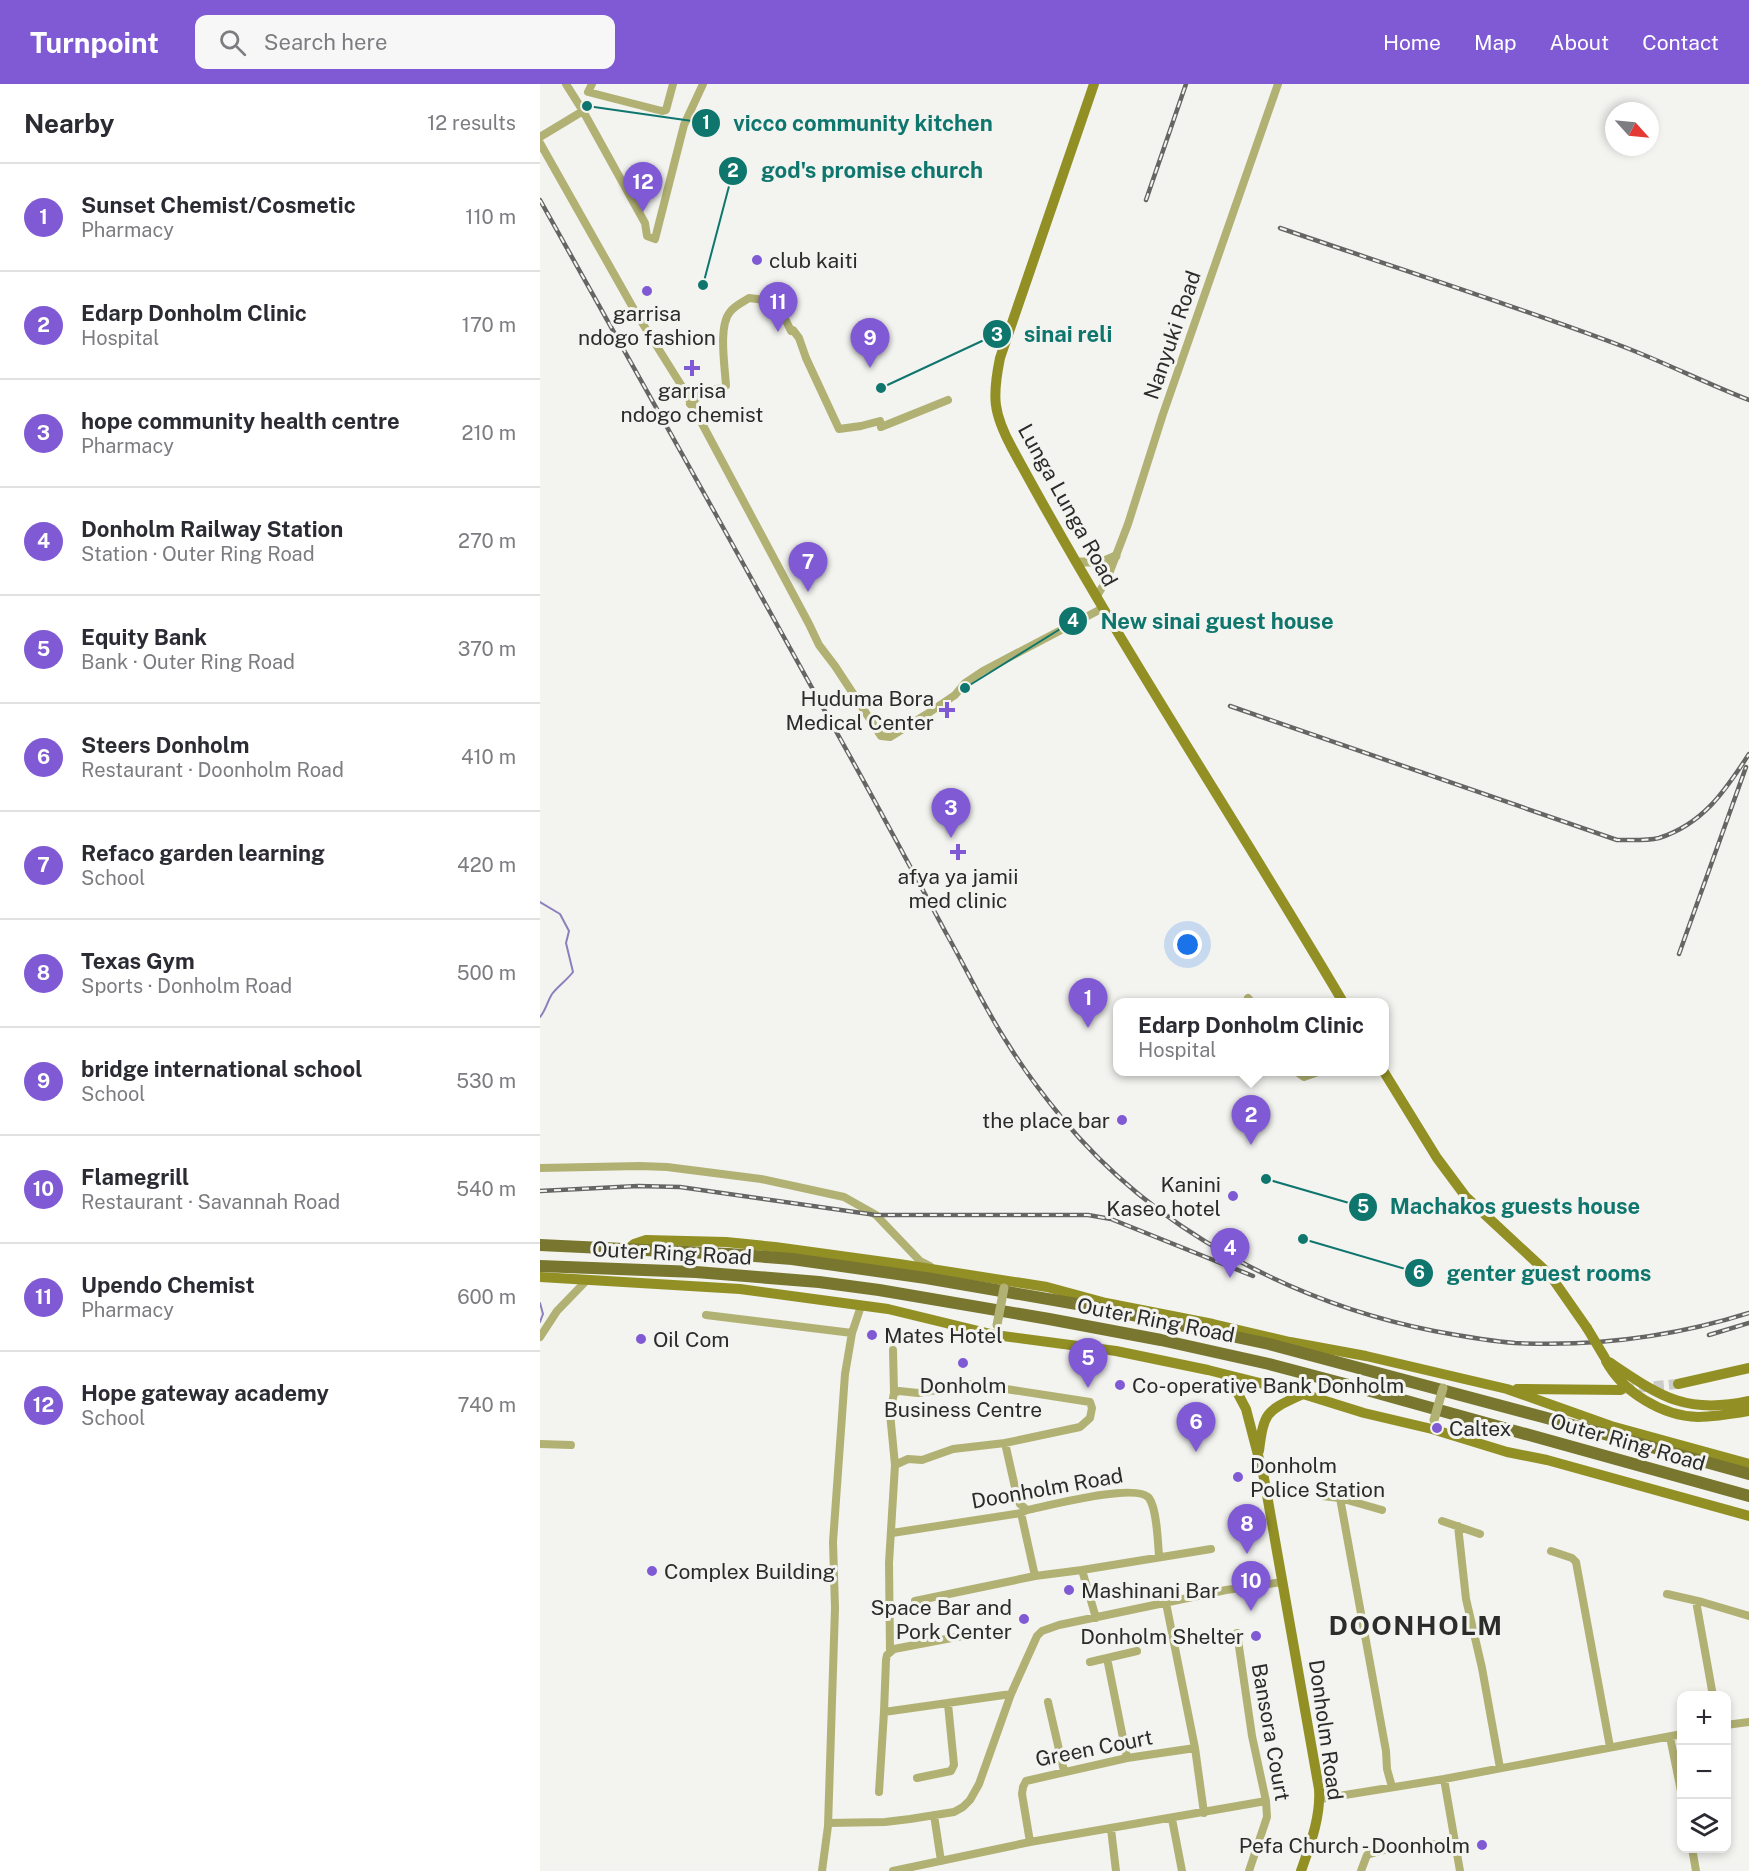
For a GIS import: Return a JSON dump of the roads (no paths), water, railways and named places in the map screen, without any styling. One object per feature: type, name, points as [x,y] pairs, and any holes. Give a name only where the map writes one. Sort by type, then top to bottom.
[{"type":"main road","name":"Lunga Lunga Road","points":[[1094,84],[1000,358],[995,385],[995,407],[1002,429],[1103,608],[1341,998]]},
{"type":"main road","points":[[1387,1076],[1437,1158],[1466,1197],[1550,1275],[1587,1328],[1613,1373],[1628,1387],[1640,1397],[1659,1407],[1695,1417],[1749,1411]]},
{"type":"main road","name":"Outer Ring Road","points":[[628,1249],[646,1240],[726,1242],[818,1252],[939,1269],[1005,1284],[1047,1287],[1106,1303],[1366,1356],[1507,1389],[1611,1426],[1746,1462]]},
{"type":"main road","name":"Outer Ring Road","points":[[546,1245],[729,1254],[824,1263],[926,1278],[1137,1316],[1269,1344],[1749,1474]]},
{"type":"main road","name":"Outer Ring Road","points":[[540,1266],[587,1280],[740,1289],[888,1309],[1116,1351],[1228,1375],[1303,1394],[1364,1413],[1433,1424],[1507,1452],[1546,1460],[1749,1516]]},
{"type":"main road","name":"Outer Ring Road","points":[[540,1277],[567,1273],[696,1272],[819,1282],[1038,1317],[1161,1340],[1269,1364],[1749,1496]]},
{"type":"main road","points":[[1606,1359],[1639,1382],[1678,1402],[1714,1406],[1749,1401]]},
{"type":"main road","points":[[1678,1384],[1749,1368]]},
{"type":"main road","points":[[1228,1375],[1246,1409],[1258,1451]]},
{"type":"main road","points":[[1507,1389],[1621,1390]]},
{"type":"main road","points":[[1258,1451],[1262,1426],[1269,1412],[1303,1394]]},
{"type":"main road","name":"Donholm Road","points":[[1258,1451],[1320,1799],[1314,1831],[1300,1871]]},
{"type":"main road","points":[[1718,1507],[1749,1523]]},
{"type":"street","points":[[566,84],[645,223],[646,236],[655,239],[684,125],[703,84]]},
{"type":"street","points":[[592,84],[588,92],[662,111],[666,110],[673,84]]},
{"type":"street","name":"Nanyuki Road","points":[[1097,596],[1116,556],[1278,84]]},
{"type":"street","points":[[540,137],[583,111]]},
{"type":"street","points":[[540,143],[636,313],[683,388],[810,624],[819,645],[881,736],[890,737],[955,695],[965,683],[983,671],[1103,608]]},
{"type":"street","points":[[690,404],[700,394],[726,386],[722,334],[724,322],[730,310],[749,298],[765,300],[775,298],[791,331],[793,330],[799,338],[822,396],[839,429],[880,421],[882,427],[948,400]]},
{"type":"street","points":[[1077,562],[1102,562],[1116,556]]},
{"type":"street","points":[[540,1168],[667,1167],[761,1179],[844,1197],[876,1215],[920,1261],[939,1269]]},
{"type":"street","points":[[540,1337],[557,1311],[587,1280]]},
{"type":"street","points":[[996,1330],[1005,1284]]},
{"type":"street","points":[[822,1871],[828,1823],[835,1608],[833,1542],[845,1374],[852,1333],[861,1306]]},
{"type":"street","points":[[706,1316],[852,1333]]},
{"type":"street","points":[[891,1652],[889,1563],[895,1465],[890,1413],[894,1393],[893,1350]]},
{"type":"street","points":[[1433,1424],[1446,1376]]},
{"type":"street","points":[[894,1393],[899,1391],[918,1393],[974,1384],[1090,1402],[1092,1408],[1090,1418],[1080,1428],[1005,1443],[953,1449],[922,1460],[908,1459],[895,1465]]},
{"type":"street","points":[[1005,1443],[1017,1496],[1024,1511],[1035,1576]]},
{"type":"street","points":[[540,1444],[571,1445]]},
{"type":"street","name":"Doonholm Road","points":[[891,1533],[1129,1491],[1149,1498],[1156,1522],[1159,1557]]},
{"type":"street","points":[[1322,1496],[1340,1498],[1382,1510]]},
{"type":"street","points":[[1340,1498],[1392,1787]]},
{"type":"street","points":[[1442,1521],[1480,1534]]},
{"type":"street","points":[[1458,1526],[1466,1599],[1482,1668],[1500,1768]]},
{"type":"street","points":[[915,1601],[1035,1576],[1211,1549]]},
{"type":"street","points":[[1551,1551],[1572,1558],[1576,1562],[1610,1746]]},
{"type":"street","points":[[1082,1570],[1096,1618]]},
{"type":"street","points":[[828,1823],[885,1822],[954,1812],[970,1800],[979,1784],[1011,1694],[1041,1631],[1226,1590],[1283,1582]]},
{"type":"street","points":[[1667,1594],[1749,1616]]},
{"type":"street","points":[[1696,1601],[1712,1691]]},
{"type":"street","points":[[1166,1603],[1195,1748],[1204,1813]]},
{"type":"street","points":[[879,1792],[886,1660],[891,1652],[894,1649],[983,1632]]},
{"type":"street","name":"Bansora Court","points":[[1237,1633],[1267,1817],[1250,1871]]},
{"type":"street","points":[[1090,1662],[1137,1651]]},
{"type":"street","points":[[1107,1658],[1127,1758]]},
{"type":"street","points":[[884,1712],[1011,1694]]},
{"type":"street","points":[[1048,1702],[1064,1771]]},
{"type":"street","points":[[917,1778],[951,1771],[954,1765],[948,1704]]},
{"type":"street","points":[[1731,1724],[1749,1722]]},
{"type":"street","points":[[1320,1799],[1444,1779],[1677,1735]]},
{"type":"street","points":[[1670,1737],[1677,1771]]},
{"type":"street","name":"Green Court","points":[[1030,1842],[1022,1794],[1026,1780],[1127,1758],[1195,1748]]},
{"type":"street","points":[[1444,1779],[1460,1871]]},
{"type":"street","points":[[892,1871],[1030,1842],[1266,1802]]},
{"type":"street","points":[[934,1815],[941,1861]]},
{"type":"street","points":[[1172,1819],[1182,1871]]},
{"type":"street","points":[[1110,1829],[1116,1871]]},
{"type":"street","points":[[1361,1871],[1367,1855],[1380,1851],[1455,1843]]},
{"type":"street","points":[[1693,1853],[1696,1871]]},
{"type":"waterway","points":[[540,902],[560,914],[569,931],[566,943],[573,972],[552,994],[540,1017]]},
{"type":"waterway","points":[[540,1303],[543,1314],[540,1322]]},
{"type":"tunnel","points":[[1624,1389],[1678,1384]]},
{"type":"railway","points":[[1146,200],[1186,84]]},
{"type":"railway","points":[[540,200],[1014,1054],[1062,1118],[1099,1158],[1139,1195],[1183,1227],[1230,1256],[1279,1281],[1330,1302],[1434,1331],[1505,1342],[1545,1344],[1604,1342],[1663,1334],[1749,1313]]},
{"type":"railway","points":[[1280,228],[1577,330],[1636,352],[1749,400]]},
{"type":"railway","points":[[1230,706],[1617,840],[1659,838],[1688,824],[1712,805],[1749,754]]},
{"type":"railway","points":[[1679,954],[1746,767]]},
{"type":"railway","points":[[540,1191],[638,1186],[680,1187],[876,1215],[1088,1215],[1111,1219],[1253,1276]]},
{"type":"railway","points":[[1709,1335],[1749,1323]]},
{"type":"place","name":"vicco community kitchen","points":[[587,106]]},
{"type":"place","name":"Hope gateway academy","points":[[643,212]]},
{"type":"place","name":"club kaiti","points":[[757,260]]},
{"type":"place","name":"god's promise church","points":[[703,285]]},
{"type":"place","name":"garrisa ndogo fashion","points":[[647,291]]},
{"type":"place","name":"Upendo Chemist","points":[[778,332]]},
{"type":"place","name":"garrisa ndogo chemist","points":[[692,368]]},
{"type":"place","name":"bridge international school","points":[[870,368]]},
{"type":"place","name":"sinai reli","points":[[881,388]]},
{"type":"place","name":"Refaco garden learning","points":[[808,592]]},
{"type":"place","name":"New sinai guest house","points":[[965,688]]},
{"type":"place","name":"Huduma Bora Medical Center","points":[[947,710]]},
{"type":"place","name":"hope community health centre","points":[[951,838]]},
{"type":"place","name":"afya ya jamii med clinic","points":[[958,852]]},
{"type":"place","name":"Sunset Chemist/Cosmetic","points":[[1088,1028]]},
{"type":"place","name":"the place bar","points":[[1122,1120]]},
{"type":"place","name":"Edarp Donholm Clinic","points":[[1251,1145]]},
{"type":"place","name":"Machakos guests house","points":[[1266,1179]]},
{"type":"place","name":"Kanini Kaseo hotel","points":[[1233,1196]]},
{"type":"place","name":"genter guest rooms","points":[[1303,1239]]},
{"type":"place","name":"Donholm Railway Station","points":[[1230,1278]]},
{"type":"place","name":"Mates Hotel","points":[[872,1335]]},
{"type":"place","name":"Oil Com","points":[[641,1339]]},
{"type":"place","name":"Donholm Business Centre","points":[[963,1363]]},
{"type":"place","name":"Co-operative Bank Donholm","points":[[1120,1385]]},
{"type":"place","name":"Equity Bank","points":[[1088,1388]]},
{"type":"place","name":"Caltex","points":[[1437,1428]]},
{"type":"place","name":"Steers Donholm","points":[[1196,1452]]},
{"type":"place","name":"Donholm Police Station","points":[[1238,1477]]},
{"type":"place","name":"Texas Gym","points":[[1247,1554]]},
{"type":"place","name":"Complex Building","points":[[652,1571]]},
{"type":"place","name":"Mashinani Bar","points":[[1069,1590]]},
{"type":"place","name":"Flamegrill","points":[[1251,1611]]},
{"type":"place","name":"Space Bar and Pork Center","points":[[1024,1619]]},
{"type":"place","name":"Donholm Shelter","points":[[1256,1636]]},
{"type":"place","name":"Pefa Church - Doonholm","points":[[1482,1845]]},
{"type":"district","name":"DOONHOLM","points":[[1416,1625]]}]
